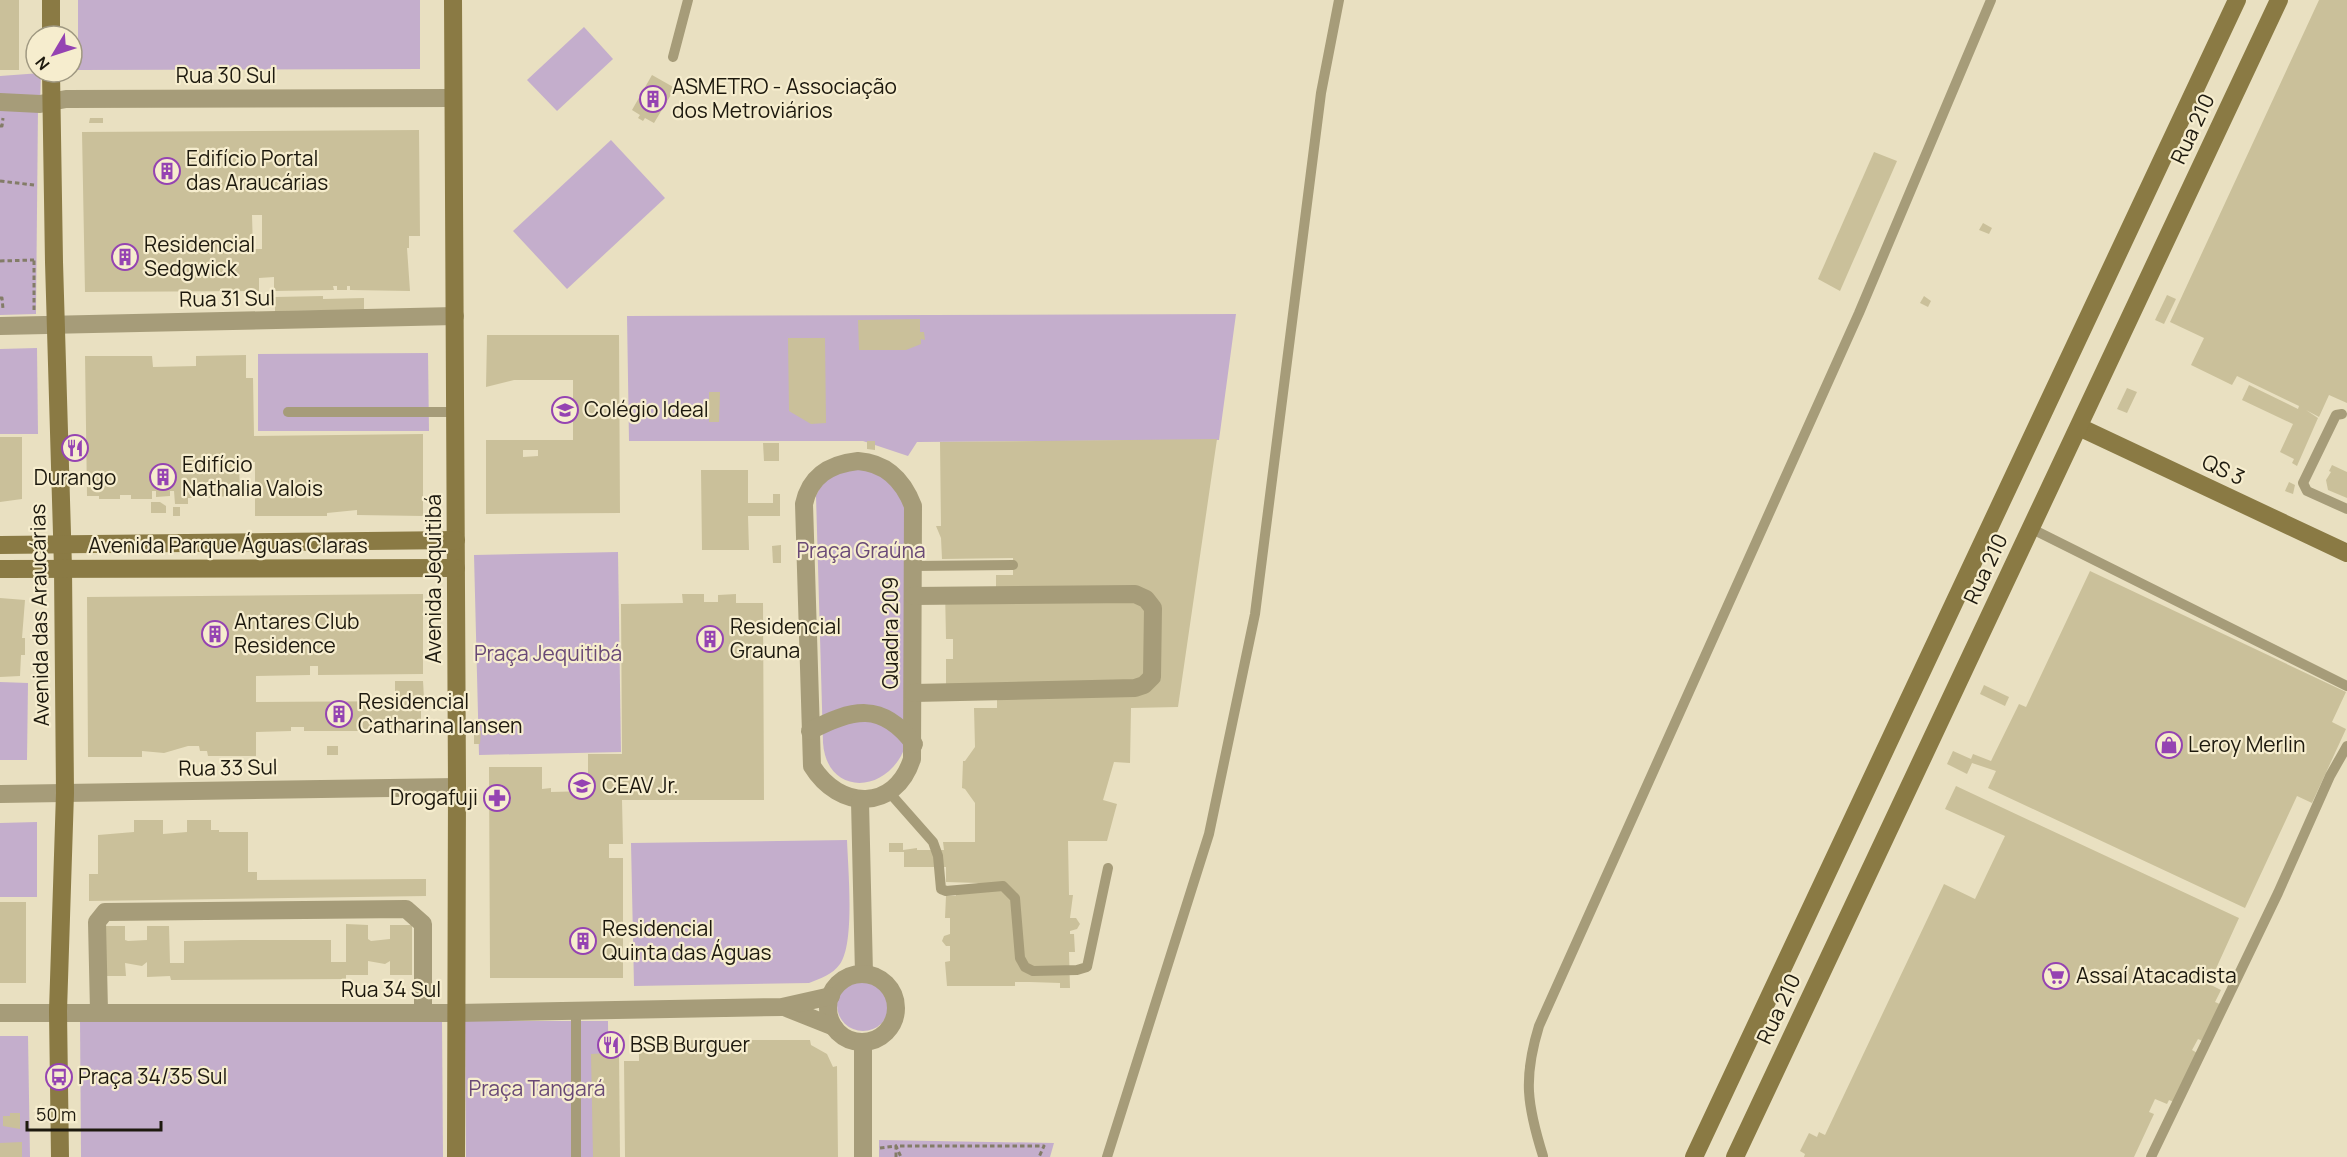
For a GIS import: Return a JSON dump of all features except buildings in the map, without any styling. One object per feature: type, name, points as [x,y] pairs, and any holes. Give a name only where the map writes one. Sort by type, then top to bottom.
[{"type":"main road","points":[[51,0],[51,24]]},
{"type":"main road","name":"Avenida Jequitibá","points":[[453,0],[458,787],[456,1157]]},
{"type":"main road","name":"Rua 210","points":[[1694,1157],[2237,0]]},
{"type":"main road","name":"Rua 210","points":[[1735,1157],[2279,0]]},
{"type":"main road","name":"Avenida das Araucárias","points":[[51,84],[55,326],[63,568],[65,793],[58,1011],[60,1157]]},
{"type":"main road","name":"QS 3","points":[[2079,427],[2347,553]]},
{"type":"main road","name":"Avenida Parque Águas Claras","points":[[0,546],[456,540]]},
{"type":"main road","points":[[360,541],[360,568]]},
{"type":"main road","name":"Avenida Parque Águas Claras","points":[[0,569],[456,568]]},
{"type":"street","name":"Rua 30 Sul","points":[[2,107],[78,99],[453,98]]},
{"type":"street","name":"Rua 31 Sul","points":[[2,320],[55,326],[455,316]]},
{"type":"street","name":"Quadra 209","points":[[858,461],[880,465],[892,473],[908,494],[913,506],[913,596],[914,744],[909,770],[899,783],[888,791],[860,801],[832,790],[820,779],[812,766],[804,504],[807,489],[815,479],[843,463],[858,461]]},
{"type":"street","points":[[913,596],[1135,594],[1146,599],[1153,608],[1152,677],[1144,685],[1135,688],[914,693]]},
{"type":"street","name":"Quadra 209","points":[[810,731],[847,713],[868,713],[888,719],[904,730],[914,744]]},
{"type":"street","name":"Rua 33 Sul","points":[[0,794],[458,787]]},
{"type":"street","points":[[860,801],[864,974]]},
{"type":"street","points":[[99,1011],[97,922],[105,912],[406,909],[423,924],[423,1013]]},
{"type":"street","points":[[864,974],[885,982],[892,992],[896,1014],[884,1034],[863,1042],[852,1040],[834,1027],[830,1017],[831,996],[844,980],[864,974]]},
{"type":"street","name":"Rua 34 Sul","points":[[0,1013],[58,1011],[457,1013],[782,1007],[831,996]]},
{"type":"street","name":"Rua 34 Sul","points":[[782,1007],[834,1027]]},
{"type":"street","points":[[863,1042],[863,1153]]},
{"type":"lane","points":[[673,57],[688,0]]},
{"type":"lane","points":[[1107,1157],[1209,834],[1254,615],[1321,93],[1339,0]]},
{"type":"lane","points":[[1543,1157],[1529,1113],[1527,1092],[1532,1049],[1539,1026],[1859,313],[1991,0]]},
{"type":"lane","points":[[288,412],[455,412]]},
{"type":"lane","points":[[2342,414],[2336,415],[2303,483],[2307,491],[2347,509]]},
{"type":"lane","points":[[2030,528],[2347,686]]},
{"type":"lane","points":[[913,566],[1013,565]]},
{"type":"lane","points":[[2151,1157],[2278,893],[2330,776],[2347,746]]},
{"type":"lane","points":[[888,791],[933,842],[939,856],[941,889],[946,891],[1003,886],[1010,890],[1015,898],[1020,958],[1025,967],[1033,971],[1077,970],[1087,967],[1108,868]]},
{"type":"lane","points":[[576,1011],[576,1157]]},
{"type":"path","points":[[0,126],[2,126],[2,107]]},
{"type":"path","points":[[34,175],[34,196]]},
{"type":"path","points":[[0,181],[34,185]]},
{"type":"path","points":[[23,312],[34,312],[34,250]]},
{"type":"path","points":[[0,261],[34,260]]},
{"type":"path","points":[[0,298],[2,298],[2,320]]},
{"type":"path","points":[[863,1153],[896,1146],[1044,1146],[1039,1157]]},
{"type":"path","points":[[896,1146],[896,1157]]},
{"type":"path","points":[[896,1146],[901,1157]]},
{"type":"green space","points":[[78,0],[420,0],[420,69],[84,70],[84,24],[78,24]]},
{"type":"green space","points":[[584,27],[613,59],[557,111],[527,80]]},
{"type":"green space","points":[[24,74],[24,84],[41,84],[40,104],[0,102],[0,76]]},
{"type":"green space","points":[[38,108],[36,314],[0,315],[0,109]]},
{"type":"green space","points":[[611,140],[665,198],[567,289],[513,231]]},
{"type":"green space","points":[[1236,314],[1219,440],[917,442],[908,456],[863,441],[629,441],[627,316]]},
{"type":"green space","points":[[37,348],[38,434],[0,434],[0,349]]},
{"type":"green space","points":[[428,353],[429,431],[258,431],[258,354]]},
{"type":"green space","name":"Praça Graúna","points":[[844,468],[874,468],[905,497],[905,747],[897,763],[886,774],[873,781],[859,783],[846,780],[835,773],[827,761],[823,743],[816,496],[822,483]]},
{"type":"green space","name":"Praça Jequitibá","points":[[618,552],[621,752],[479,755],[474,555]]},
{"type":"green space","points":[[0,682],[28,683],[27,760],[0,760]]},
{"type":"green space","points":[[37,822],[37,897],[0,897],[0,823]]},
{"type":"green space","points":[[847,840],[848,940],[840,964],[830,974],[809,983],[634,986],[631,843]]},
{"type":"green space","points":[[858,979],[868,979],[877,983],[885,991],[889,1005],[885,1019],[877,1027],[868,1031],[858,1031],[849,1027],[841,1019],[837,1010],[837,1000],[841,991],[849,983]]},
{"type":"green space","points":[[80,1020],[442,1020],[443,1157],[81,1157]]},
{"type":"green space","name":"Praça Tangará","points":[[465,1021],[608,1021],[609,1157],[466,1157]]},
{"type":"green space","points":[[0,1036],[28,1036],[30,1157],[0,1157]]},
{"type":"green space","points":[[879,1140],[1054,1143],[1050,1157],[879,1157]]},
{"type":"place","name":"ASMETRO - Associação dos Metroviários","points":[[653,99]]},
{"type":"place","name":"Edifício Portal das Araucárias","points":[[167,171]]},
{"type":"place","name":"Residencial Sedgwick","points":[[125,257]]},
{"type":"place","name":"Colégio Ideal","points":[[565,410]]},
{"type":"place","name":"Durango","points":[[75,448]]},
{"type":"place","name":"Edifício Nathalia Valois","points":[[163,477]]},
{"type":"place","name":"Antares Club Residence","points":[[215,634]]},
{"type":"place","name":"Residencial Grauna","points":[[710,639]]},
{"type":"place","name":"Residencial Catharina Iansen","points":[[339,714]]},
{"type":"place","name":"Leroy Merlin","points":[[2169,745]]},
{"type":"place","name":"CEAV Jr.","points":[[582,786]]},
{"type":"place","name":"Drogafuji","points":[[497,798]]},
{"type":"place","name":"Residencial Quinta das Águas","points":[[583,941]]},
{"type":"place","name":"Assaí Atacadista","points":[[2056,976]]},
{"type":"place","name":"BSB Burguer","points":[[611,1045]]},
{"type":"place","name":"Praça 34/35 Sul","points":[[59,1077]]}]
